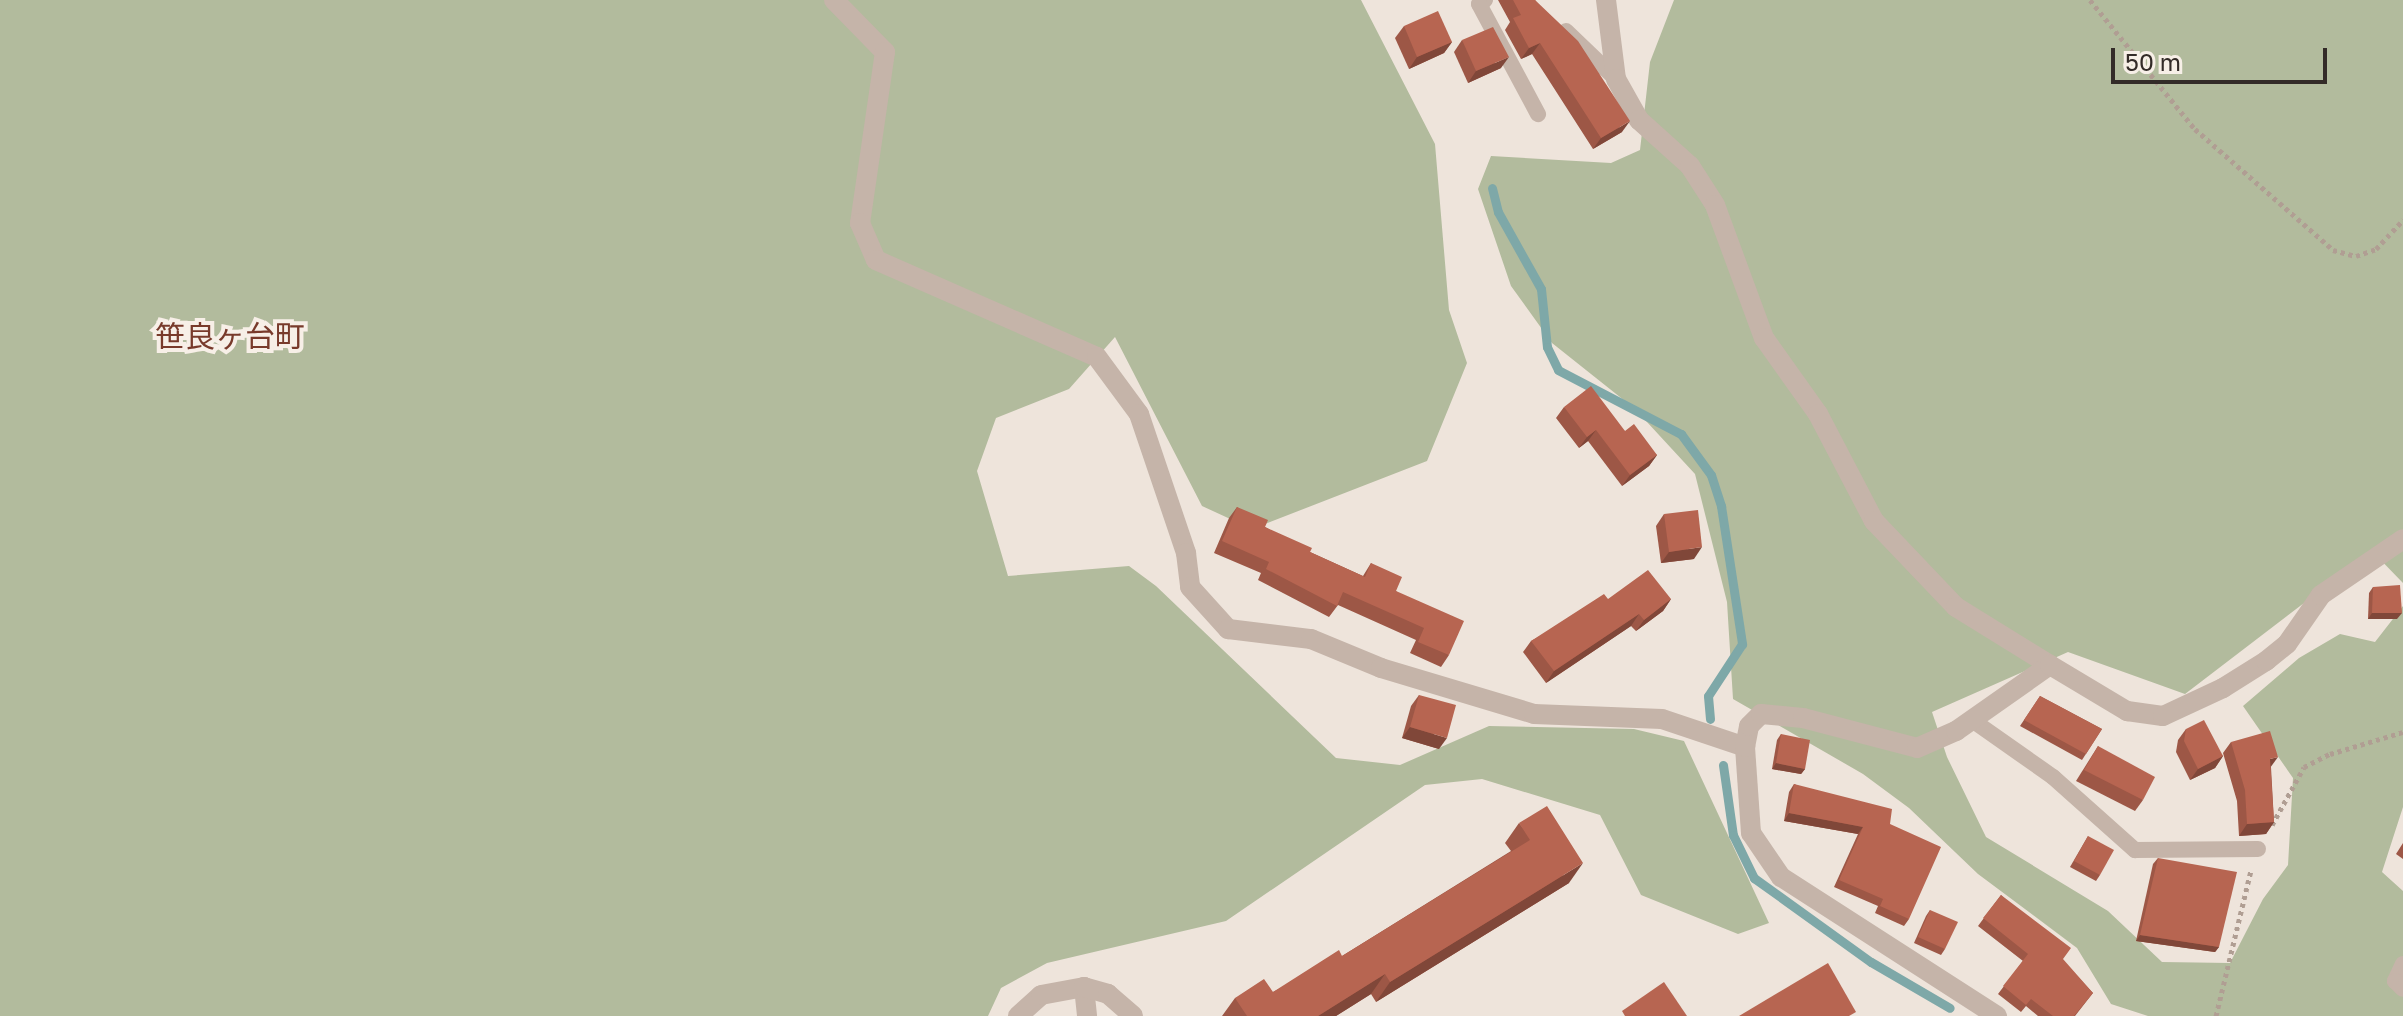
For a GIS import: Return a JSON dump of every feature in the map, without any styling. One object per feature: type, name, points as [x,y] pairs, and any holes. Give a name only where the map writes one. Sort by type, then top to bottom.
[{"type":"street","points":[[834,0],[885,52],[860,223],[876,260],[1097,357],[1139,414],[1186,553],[1190,587],[1228,629],[1311,639],[1381,668],[1534,714],[1662,719],[1745,747]]},
{"type":"street","points":[[1606,0],[1616,79],[1639,120],[1690,166],[1715,205],[1764,338],[1818,414],[1874,521],[1956,607],[2127,711],[2163,716],[2266,661],[2287,644],[2321,595],[2403,539]]},
{"type":"street","points":[[1996,1015],[1781,877],[1751,833],[1745,747],[1749,726],[1761,714],[1803,718],[1917,748],[1972,720],[2050,665]]},
{"type":"street","points":[[1018,1016],[1041,995],[1084,987],[1108,994],[1133,1016]]},
{"type":"street","points":[[1084,987],[1087,1016]]},
{"type":"lane","points":[[1485,0],[1479,4],[1538,114]]},
{"type":"lane","points":[[1553,20],[1616,79]]},
{"type":"lane","points":[[1972,720],[2053,777],[2135,850],[2258,849]]},
{"type":"lane","points":[[2403,964],[2395,981],[2403,989]]},
{"type":"path","points":[[2090,0],[2195,129],[2333,250],[2356,256],[2376,249],[2403,220]]},
{"type":"path","points":[[2216,1016],[2227,982],[2234,922],[2258,849],[2304,767],[2330,754],[2403,732]]},
{"type":"green space","points":[[0,0],[1361,0],[1435,144],[1449,310],[1467,363],[1427,461],[1252,529],[1202,506],[1115,337],[1069,389],[996,418],[977,471],[1008,576],[1129,566],[1156,586],[1336,758],[1400,765],[1489,726],[1634,729],[1684,741],[1769,923],[1738,934],[1641,895],[1600,815],[1482,779],[1425,785],[1226,921],[1047,963],[1001,988],[988,1016],[0,1016]]},
{"type":"green space","points":[[1674,0],[2403,0],[2403,583],[2372,551],[2185,694],[2068,652],[1932,712],[1947,757],[1986,837],[2108,911],[2162,962],[2230,963],[2263,899],[2288,865],[2293,778],[2243,706],[2299,658],[2340,634],[2375,642],[2403,606],[2403,807],[2382,872],[2403,891],[2403,1016],[2148,1016],[2111,1004],[2077,948],[1978,874],[1909,808],[1863,774],[1733,699],[1727,602],[1695,474],[1635,409],[1552,343],[1511,286],[1478,189],[1491,156],[1611,163],[1640,150],[1650,62]]},
{"type":"building","points":[[1513,0],[1535,0],[1578,41],[1630,121],[1601,138],[1540,43],[1529,48],[1513,18],[1521,15]]},
{"type":"building","points":[[1438,11],[1452,42],[1417,57],[1404,26]]},
{"type":"building","points":[[1493,27],[1509,57],[1476,71],[1462,40]]},
{"type":"building","points":[[1591,386],[1625,431],[1634,424],[1657,455],[1630,475],[1596,430],[1587,437],[1564,407]]},
{"type":"building","points":[[1237,507],[1268,520],[1265,527],[1312,548],[1310,552],[1365,577],[1371,563],[1402,577],[1396,591],[1464,621],[1449,655],[1418,642],[1424,628],[1343,592],[1337,606],[1266,569],[1269,562],[1222,541]]},
{"type":"building","points":[[1698,510],[1702,547],[1669,552],[1664,514]]},
{"type":"building","points":[[1648,570],[1671,599],[1644,620],[1639,614],[1554,671],[1531,641],[1604,594],[1608,599]]},
{"type":"building","points":[[2400,585],[2402,613],[2372,613],[2373,587]]},
{"type":"building","points":[[1419,695],[1456,705],[1447,738],[1410,727]]},
{"type":"building","points":[[2040,696],[2102,729],[2086,754],[2024,720]]},
{"type":"building","points":[[2204,720],[2223,756],[2198,769],[2184,741],[2186,729]]},
{"type":"building","points":[[2270,731],[2278,757],[2270,759],[2274,822],[2247,824],[2245,790],[2231,742]]},
{"type":"building","points":[[1781,734],[1810,740],[1805,769],[1776,763]]},
{"type":"building","points":[[2098,746],[2155,777],[2143,800],[2084,770]]},
{"type":"building","points":[[1794,784],[1892,809],[1890,824],[1941,847],[1909,919],[1880,906],[1883,899],[1839,880],[1863,827],[1789,813]]},
{"type":"building","points":[[1547,806],[1583,863],[1390,982],[1385,974],[1318,1016],[1247,1016],[1235,998],[1264,979],[1273,992],[1339,950],[1342,956],[1530,840],[1519,823]]},
{"type":"building","points":[[2088,836],[2114,850],[2100,875],[2074,861]]},
{"type":"building","points":[[2158,858],[2237,872],[2219,947],[2140,935]]},
{"type":"building","points":[[2001,895],[2071,948],[2063,959],[2093,993],[2074,1016],[2053,1016],[2031,999],[2026,1005],[2003,986],[2028,954],[1983,918]]},
{"type":"building","points":[[1930,910],[1958,922],[1945,949],[1918,937]]},
{"type":"building","points":[[1828,963],[1856,1012],[1849,1016],[1739,1016]]},
{"type":"building","points":[[1664,982],[1687,1016],[1625,1016],[1622,1011]]},
{"type":"waterway","points":[[1492,188],[1498,212],[1541,289],[1547,347],[1558,370],[1681,434],[1711,475],[1721,506],[1742,644],[1708,696],[1710,719]]},
{"type":"waterway","points":[[1723,765],[1733,835],[1754,878],[1871,962],[1950,1008]]},
{"type":"district","name":"笹良ヶ台町","points":[[230,336]]}]
